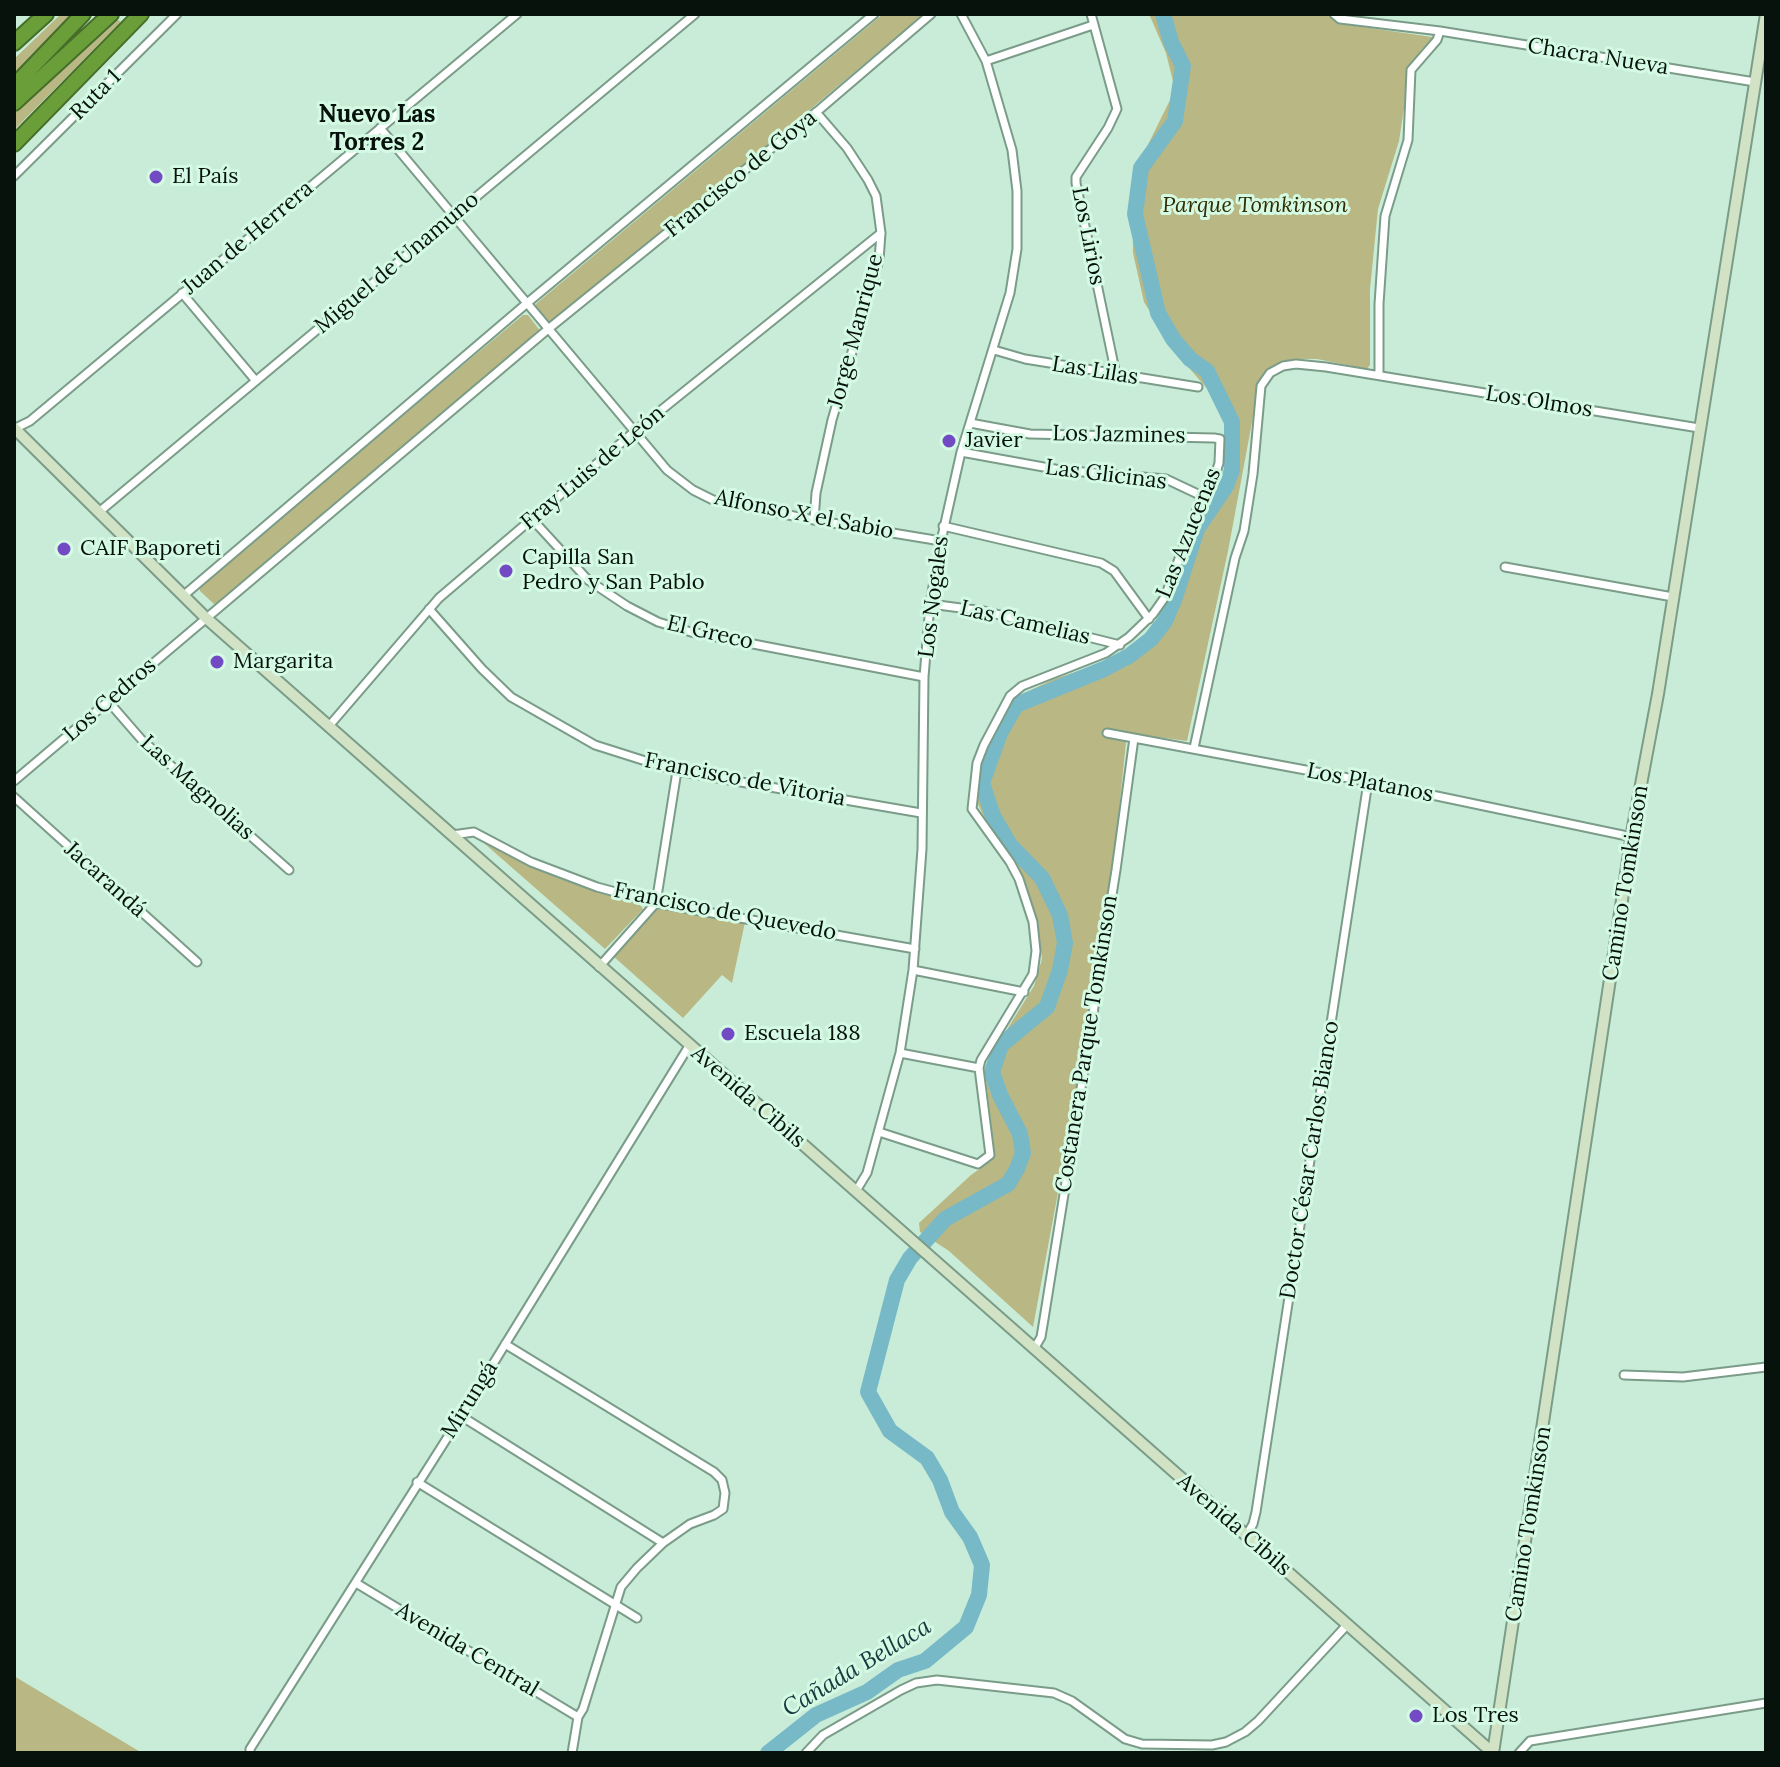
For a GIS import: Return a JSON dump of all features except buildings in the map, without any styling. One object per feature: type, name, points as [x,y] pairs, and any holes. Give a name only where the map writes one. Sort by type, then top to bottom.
[{"type":"highway","points":[[14,43],[46,14]]},
{"type":"highway","points":[[14,86],[83,14]]},
{"type":"highway","points":[[14,103],[111,14]]},
{"type":"highway","points":[[14,144],[141,14]]},
{"type":"street","name":"Ruta 1","points":[[14,176],[177,14]]},
{"type":"street","name":"Juan de Herrera","points":[[14,428],[30,421],[517,14]]},
{"type":"street","name":"Miguel de Unamuno","points":[[99,512],[695,14]]},
{"type":"street","name":"Francisco de Goya","points":[[183,596],[874,14]]},
{"type":"street","name":"Francisco de Goya","points":[[205,617],[931,14]]},
{"type":"street","name":"Los Nogales","points":[[856,1191],[867,1173],[900,1053],[913,970],[924,677],[930,604],[943,526],[961,452],[1010,293],[1017,249],[1012,150],[986,61],[961,14]]},
{"type":"street","name":"Los Lirios","points":[[1091,14],[1117,109],[1076,177],[1076,183],[1116,375]]},
{"type":"street","points":[[1194,748],[1235,558],[1244,531],[1264,380],[1283,366],[1296,364],[1379,374],[1379,304],[1385,216],[1408,140],[1411,70],[1437,40],[1440,31],[1340,19],[1334,14]]},
{"type":"street","name":"Camino Tomkinson","points":[[1493,1753],[1632,837],[1766,14]]},
{"type":"street","points":[[986,61],[1093,25]]},
{"type":"street","name":"Chacra Nueva","points":[[1440,31],[1755,82]]},
{"type":"street","name":"Jorge Manrique","points":[[814,520],[816,493],[832,420],[879,260],[881,233],[876,196],[868,180],[847,148],[816,112]]},
{"type":"street","points":[[380,128],[547,330]]},
{"type":"street","name":"Fray Luis de León","points":[[329,726],[429,609],[634,432],[881,233]]},
{"type":"street","points":[[182,293],[256,381]]},
{"type":"street","name":"Alfonso X el Sabio","points":[[547,330],[667,470],[693,490],[713,500],[941,541]]},
{"type":"street","name":"Las Lilas","points":[[994,350],[1025,359],[1198,387]]},
{"type":"street","name":"Los Olmos","points":[[1379,374],[1699,428]]},
{"type":"street","name":"Los Jazmines","points":[[970,423],[1030,434],[1201,436],[1220,439]]},
{"type":"street","name":"Avenida Cibils","points":[[14,428],[205,617],[1493,1753]]},
{"type":"street","name":"Las Azucenas","points":[[979,1068],[1024,992],[1036,960],[1033,922],[1025,896],[1010,862],[972,809],[977,763],[1010,696],[1022,686],[1120,645],[1149,619],[1165,597],[1202,496],[1216,474],[1220,439]]},
{"type":"street","name":"Las Glicinas","points":[[961,452],[1060,470],[1166,479],[1202,496]]},
{"type":"street","name":"El Greco","points":[[532,519],[588,580],[658,622],[691,632],[924,677]]},
{"type":"street","points":[[943,526],[1101,563],[1114,571],[1149,619]]},
{"type":"street","points":[[1505,567],[1673,597]]},
{"type":"street","name":"Las Camelias","points":[[930,604],[984,611],[1120,645]]},
{"type":"street","name":"Francisco de Vitoria","points":[[429,609],[511,697],[595,745],[677,771],[921,813]]},
{"type":"street","name":"Los Cedros","points":[[14,781],[205,617]]},
{"type":"street","name":"Las Magnolias","points":[[108,701],[141,739],[289,870]]},
{"type":"street","name":"Los Platanos","points":[[1107,733],[1368,782],[1632,837]]},
{"type":"street","name":"Costanera Parque Tomkinson","points":[[1034,1349],[1041,1337],[1044,1319],[1116,870],[1134,738]]},
{"type":"street","points":[[599,967],[656,903],[677,771]]},
{"type":"street","name":"Doctor César Carlos Bianco","points":[[1246,1536],[1256,1512],[1368,782]]},
{"type":"street","name":"Jacarandá","points":[[14,797],[197,962]]},
{"type":"street","name":"Francisco de Quevedo","points":[[450,835],[474,832],[531,862],[597,887],[656,903],[915,949]]},
{"type":"street","points":[[913,970],[1024,992]]},
{"type":"street","name":"Mirungá","points":[[250,1753],[689,1046]]},
{"type":"street","points":[[879,1132],[978,1164],[988,1159],[990,1150],[979,1068],[900,1053]]},
{"type":"street","points":[[505,1344],[714,1472],[722,1480],[725,1493],[723,1509],[690,1524],[663,1543],[621,1587],[578,1717],[572,1753]]},
{"type":"street","points":[[1624,1375],[1683,1377],[1766,1367]]},
{"type":"street","points":[[461,1416],[663,1543]]},
{"type":"street","points":[[417,1482],[637,1618]]},
{"type":"street","name":"Avenida Central","points":[[356,1583],[578,1717]]},
{"type":"street","points":[[806,1753],[823,1735],[893,1694],[916,1683],[937,1680],[1054,1693],[1072,1701],[1125,1739],[1142,1744],[1212,1745],[1226,1742],[1245,1732],[1347,1625]]},
{"type":"street","points":[[1519,1753],[1530,1741],[1766,1703]]},
{"type":"green space","points":[[61,14],[74,14],[14,75],[14,59]]},
{"type":"green space","points":[[883,14],[924,14],[554,324],[550,324],[535,306],[537,303]]},
{"type":"green space","name":"Parque Tomkinson","points":[[1149,14],[1327,14],[1342,24],[1432,39],[1410,69],[1399,141],[1378,209],[1370,289],[1370,365],[1367,369],[1317,359],[1296,359],[1264,374],[1258,390],[1228,551],[1187,741],[1127,733],[1111,887],[1088,1031],[1033,1327],[949,1251],[920,1232],[919,1223],[995,1155],[985,1072],[990,1057],[1034,986],[1042,959],[1038,924],[1024,878],[977,802],[980,762],[1014,698],[1054,679],[1103,663],[1150,635],[1163,616],[1198,516],[1224,475],[1227,431],[1217,400],[1176,353],[1144,302],[1133,253],[1132,177],[1173,94],[1166,53]]},
{"type":"green space","points":[[118,20],[121,22],[14,130],[14,114]]},
{"type":"green space","points":[[523,315],[528,315],[541,332],[530,344],[218,603],[214,604],[200,591],[199,585]]},
{"type":"green space","points":[[477,837],[556,877],[638,902],[643,909],[605,949]]},
{"type":"green space","points":[[659,907],[745,922],[732,983],[722,975],[683,1018],[613,956]]},
{"type":"green space","points":[[14,1676],[142,1753],[14,1753]]},
{"type":"waterway","name":"Cañada Bellaca","points":[[768,1753],[816,1715],[867,1692],[898,1670],[925,1661],[966,1627],[979,1595],[982,1565],[970,1537],[952,1512],[940,1480],[927,1458],[890,1431],[868,1392],[897,1280],[910,1258],[945,1219],[1008,1184],[1017,1169],[1023,1153],[1020,1134],[992,1072],[1001,1045],[1047,1007],[1060,970],[1065,943],[1060,915],[1042,878],[1010,845],[993,816],[982,783],[1000,733],[1016,705],[1104,669],[1129,656],[1151,639],[1165,621],[1174,600],[1197,529],[1226,486],[1232,470],[1232,422],[1207,371],[1190,359],[1173,339],[1158,313],[1135,214],[1141,168],[1175,121],[1183,66],[1171,42],[1163,14]]},
{"type":"place","name":"El País","points":[[156,177]]},
{"type":"place","name":"Javier","points":[[949,441]]},
{"type":"place","name":"CAIF Baporeti","points":[[64,549]]},
{"type":"place","name":"Capilla San Pedro y San Pablo","points":[[506,571]]},
{"type":"place","name":"Margarita","points":[[217,662]]},
{"type":"place","name":"Escuela 188","points":[[728,1034]]},
{"type":"place","name":"Los Tres","points":[[1416,1716]]},
{"type":"district","name":"Nuevo Las Torres 2","points":[[377,129]]}]
